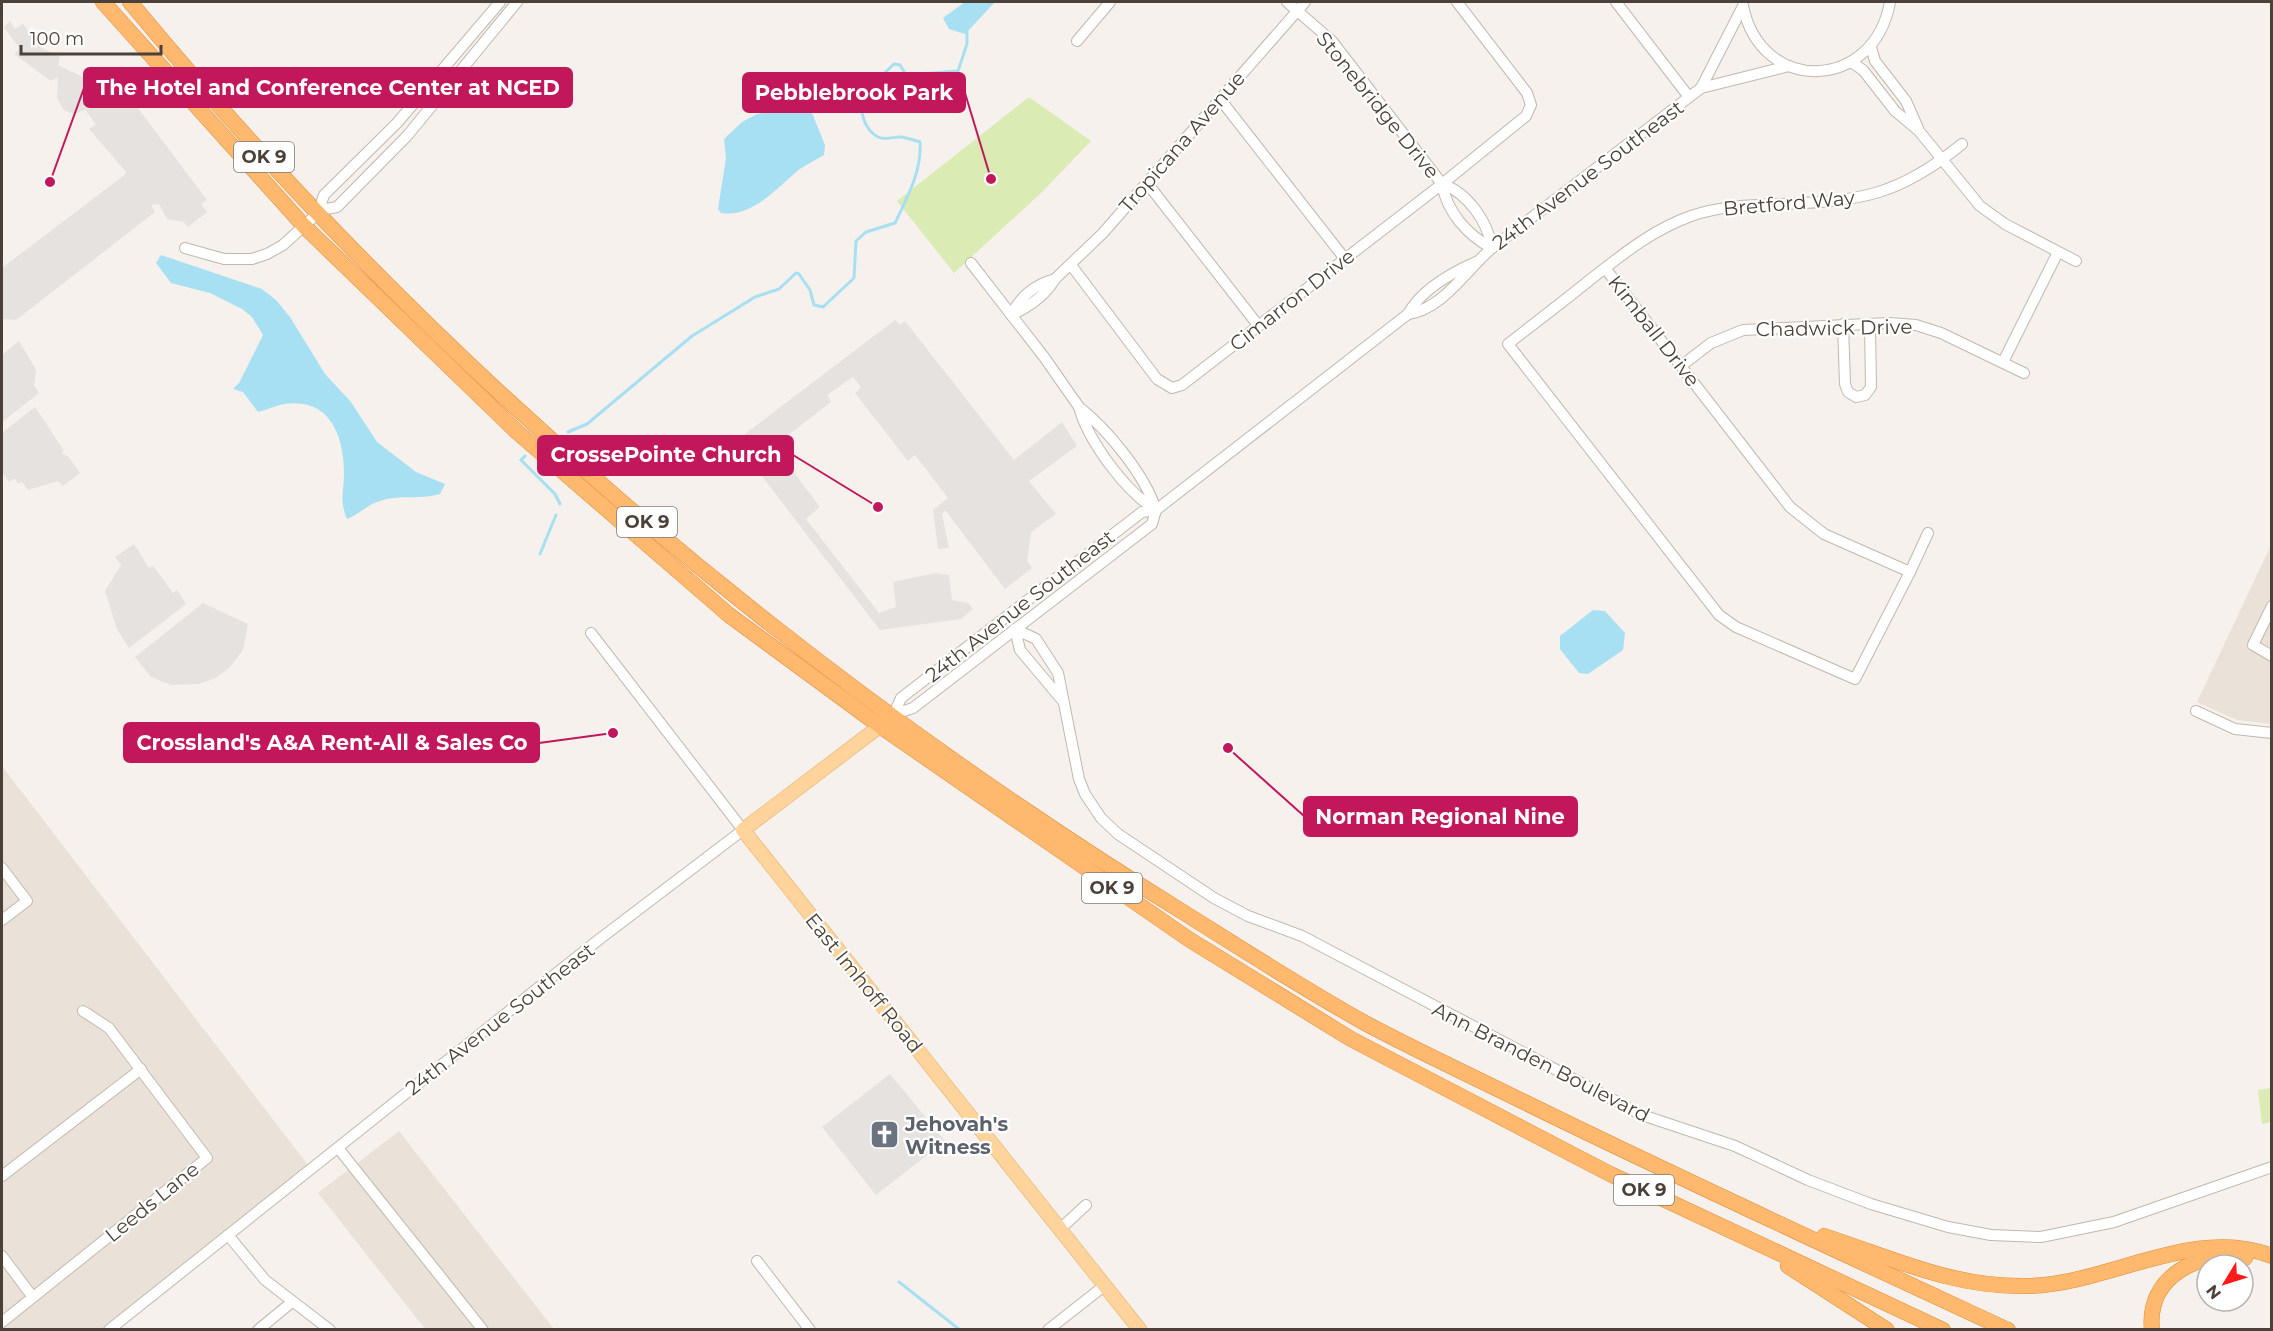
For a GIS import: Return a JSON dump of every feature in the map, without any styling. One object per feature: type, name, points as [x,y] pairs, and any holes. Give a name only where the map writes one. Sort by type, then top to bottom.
[{"type":"highway","name":"OK 9","points":[[103,2],[304,226],[516,431],[729,615],[880,726],[1190,940],[1351,1039],[1577,1158],[1943,1329]]},
{"type":"highway","name":"OK 9","points":[[130,2],[211,99],[478,372],[595,477],[816,661],[1043,824],[1367,1024],[1761,1216],[2008,1329]]},
{"type":"highway","points":[[1761,1216],[1946,1278],[2000,1286],[2027,1287],[2074,1281],[2202,1247],[2244,1248],[2271,1256]]},
{"type":"highway","points":[[1753,1242],[1887,1329]]},
{"type":"highway","points":[[2152,1329],[2153,1310],[2168,1280],[2197,1260],[2236,1257],[2271,1266]]},
{"type":"main road","name":"24th Avenue Southeast","points":[[743,830],[894,715]]},
{"type":"main road","name":"East Imhoff Road","points":[[743,830],[1140,1329]]},
{"type":"street","points":[[320,212],[324,195],[397,123],[500,2]]},
{"type":"street","points":[[185,248],[224,259],[252,259],[267,255],[283,245],[320,212],[337,207],[407,136],[517,2]]},
{"type":"street","points":[[1077,41],[1110,2]]},
{"type":"street","name":"Stonebridge Drive","points":[[1287,2],[1344,56],[1442,184],[1446,202],[1474,239],[1492,248]]},
{"type":"street","name":"Tropicana Avenue","points":[[1011,315],[1025,309],[1048,291],[1055,279],[1071,265],[1147,183],[1305,2]]},
{"type":"street","name":"Cimarron Drive","points":[[1071,265],[1156,379],[1172,388],[1182,385],[1442,184],[1518,123],[1529,111],[1531,105],[1527,93],[1457,2]]},
{"type":"street","points":[[1616,2],[1689,97]]},
{"type":"street","name":"24th Avenue Southeast","points":[[894,715],[901,698],[1142,512],[1156,510],[1408,314],[1416,299],[1460,269],[1476,262],[1701,88],[1789,66],[1821,71],[1851,63],[1871,47],[1885,26],[1890,2]]},
{"type":"street","name":"24th Avenue Southeast","points":[[1701,88],[1743,4]]},
{"type":"street","name":"24th Avenue Southeast","points":[[1743,4],[1755,37],[1766,51],[1789,66]]},
{"type":"street","points":[[1871,47],[1872,57],[1906,101],[1919,131]]},
{"type":"street","points":[[1851,63],[1863,70],[1895,111],[1919,131],[1970,196],[1991,214],[2076,261]]},
{"type":"street","points":[[1220,99],[1345,259]]},
{"type":"street","name":"Bretford Way","points":[[1910,572],[1855,679],[1736,627],[1719,615],[1508,344],[1647,236],[1691,216],[1737,206],[1832,202],[1860,198],[1896,187],[1942,160],[1962,144]]},
{"type":"street","points":[[1147,183],[1258,326]]},
{"type":"street","name":"Stonebridge Drive","points":[[1442,184],[1458,190],[1489,230],[1492,248]]},
{"type":"street","points":[[2003,362],[2058,252]]},
{"type":"street","points":[[970,263],[1079,407],[1097,422],[1150,490],[1156,510]]},
{"type":"street","name":"Kimball Drive","points":[[1605,268],[1790,507],[1824,534],[1910,572]]},
{"type":"street","name":"Chadwick Drive","points":[[1681,366],[1711,343],[1734,332],[1755,328],[1904,323],[1928,328],[2024,373]]},
{"type":"street","points":[[1843,324],[1845,384],[1848,392],[1856,397],[1865,395],[1871,387],[1870,324]]},
{"type":"street","name":"24th Avenue Southeast","points":[[894,715],[913,708],[1152,524],[1156,510]]},
{"type":"street","points":[[1910,572],[1928,533]]},
{"type":"street","points":[[2271,606],[2253,645],[2271,656]]},
{"type":"street","name":"Ann Branden Boulevard","points":[[1015,630],[1020,650],[1062,700]]},
{"type":"street","name":"Ann Branden Boulevard","points":[[1015,630],[1036,639],[1058,673],[1079,779],[1085,794],[1101,818],[1118,834],[1214,898],[1248,916],[1302,936],[1642,1115],[1735,1146],[1808,1180],[1871,1204],[1948,1227],[2020,1237],[2041,1237],[2114,1222],[2271,1167]]},
{"type":"street","name":"East Imhoff Road","points":[[591,633],[743,830]]},
{"type":"street","points":[[2196,711],[2235,729],[2271,733]]},
{"type":"street","name":"24th Avenue Southeast","points":[[109,1329],[743,830]]},
{"type":"street","points":[[2,868],[27,901],[2,920]]},
{"type":"street","name":"Leeds Lane","points":[[2,1322],[207,1158],[109,1028],[83,1011]]},
{"type":"street","points":[[2,1176],[141,1069]]},
{"type":"street","points":[[338,1148],[483,1329]]},
{"type":"street","points":[[1059,1230],[1086,1205]]},
{"type":"street","points":[[228,1234],[266,1280],[330,1329]]},
{"type":"street","points":[[2,1256],[32,1296]]},
{"type":"street","points":[[758,1261],[810,1329]]},
{"type":"street","points":[[1048,1329],[1104,1286]]},
{"type":"street","points":[[258,1329],[292,1302]]},
{"type":"shaded area","points":[[10,21],[15,29],[23,24],[42,48],[60,57],[58,65],[81,76],[91,86],[97,98],[119,83],[207,200],[201,204],[207,212],[188,227],[184,222],[167,219],[159,204],[151,205],[155,212],[16,320],[2,319],[2,268],[127,173],[89,129],[96,124],[85,110],[74,114],[64,110],[57,98],[58,77],[51,81],[14,54],[20,49],[4,27]]},
{"type":"shaded area","points":[[895,320],[900,325],[905,321],[1014,460],[1062,422],[1077,446],[1029,481],[1056,514],[1031,532],[1027,561],[1032,568],[1005,589],[945,510],[942,514],[949,548],[938,549],[933,510],[948,498],[915,455],[908,461],[855,393],[861,387],[853,377],[827,395],[831,402],[774,446],[820,507],[806,519],[879,613],[896,607],[893,582],[935,573],[949,575],[952,600],[968,603],[973,609],[961,619],[880,630],[741,449],[746,444],[741,437]]},
{"type":"shaded area","points":[[19,341],[36,370],[34,386],[39,393],[2,422],[2,355]]},
{"type":"shaded area","points":[[35,407],[64,451],[61,453],[69,457],[80,473],[63,486],[58,481],[28,490],[22,482],[18,484],[15,478],[9,482],[2,472],[2,433]]},
{"type":"shaded area","points":[[134,544],[149,568],[153,566],[173,593],[177,590],[186,604],[129,648],[117,629],[105,591],[121,565],[115,557]]},
{"type":"shaded area","points":[[2271,545],[2271,724],[2237,720],[2197,702]]},
{"type":"shaded area","points":[[203,603],[248,624],[243,650],[229,668],[216,678],[199,684],[171,685],[151,677],[135,657]]},
{"type":"shaded area","points":[[2,766],[311,1169],[109,1329],[2,1329]]},
{"type":"shaded area","points":[[890,1074],[945,1141],[876,1195],[822,1127]]},
{"type":"shaded area","points":[[399,1131],[554,1329],[425,1329],[318,1193]]},
{"type":"green space","points":[[1029,97],[1091,141],[1042,192],[954,273],[897,201]]},
{"type":"green space","points":[[2271,1088],[2271,1122],[2262,1124],[2258,1090]]},
{"type":"water","points":[[965,2],[995,2],[965,34],[949,29],[943,18]]},
{"type":"water","points":[[802,106],[810,108],[825,145],[824,155],[800,169],[754,206],[744,211],[721,213],[718,209],[726,158],[724,139],[742,122],[757,114]]},
{"type":"water","points":[[161,255],[262,289],[276,300],[290,317],[325,374],[351,402],[377,442],[416,472],[445,484],[440,494],[385,500],[347,519],[343,501],[344,473],[341,446],[331,422],[323,413],[300,403],[284,404],[258,412],[243,392],[233,389],[239,383],[263,335],[252,317],[242,309],[210,293],[171,283],[156,263]]},
{"type":"water","points":[[1593,610],[1605,611],[1625,633],[1623,650],[1588,674],[1579,673],[1560,649],[1560,636]]},
{"type":"waterway","points":[[568,432],[587,424],[692,336],[755,297],[779,289],[796,273],[810,290],[814,305],[823,307],[854,278],[856,241],[866,232],[895,223],[913,184],[920,153],[920,142],[901,137],[881,138],[873,134],[864,119],[861,95],[894,64],[900,65],[906,75],[958,71],[967,44],[967,29]]},
{"type":"waterway","points":[[525,456],[521,460],[555,494],[560,504]]},
{"type":"waterway","points":[[540,554],[556,515]]},
{"type":"waterway","points":[[899,1282],[960,1330]]},
{"type":"place","name":"Pebblebrook Park","points":[[991,179]]},
{"type":"place","name":"The Hotel and Conference Center at NCED","points":[[50,182]]},
{"type":"place","name":"CrossePointe Church","points":[[878,507]]},
{"type":"place","name":"Crossland's A&A Rent-All & Sales Co","points":[[613,733]]},
{"type":"place","name":"Norman Regional Nine","points":[[1228,748]]},
{"type":"place","name":"Jehovah's Witness","points":[[884,1135]]}]
